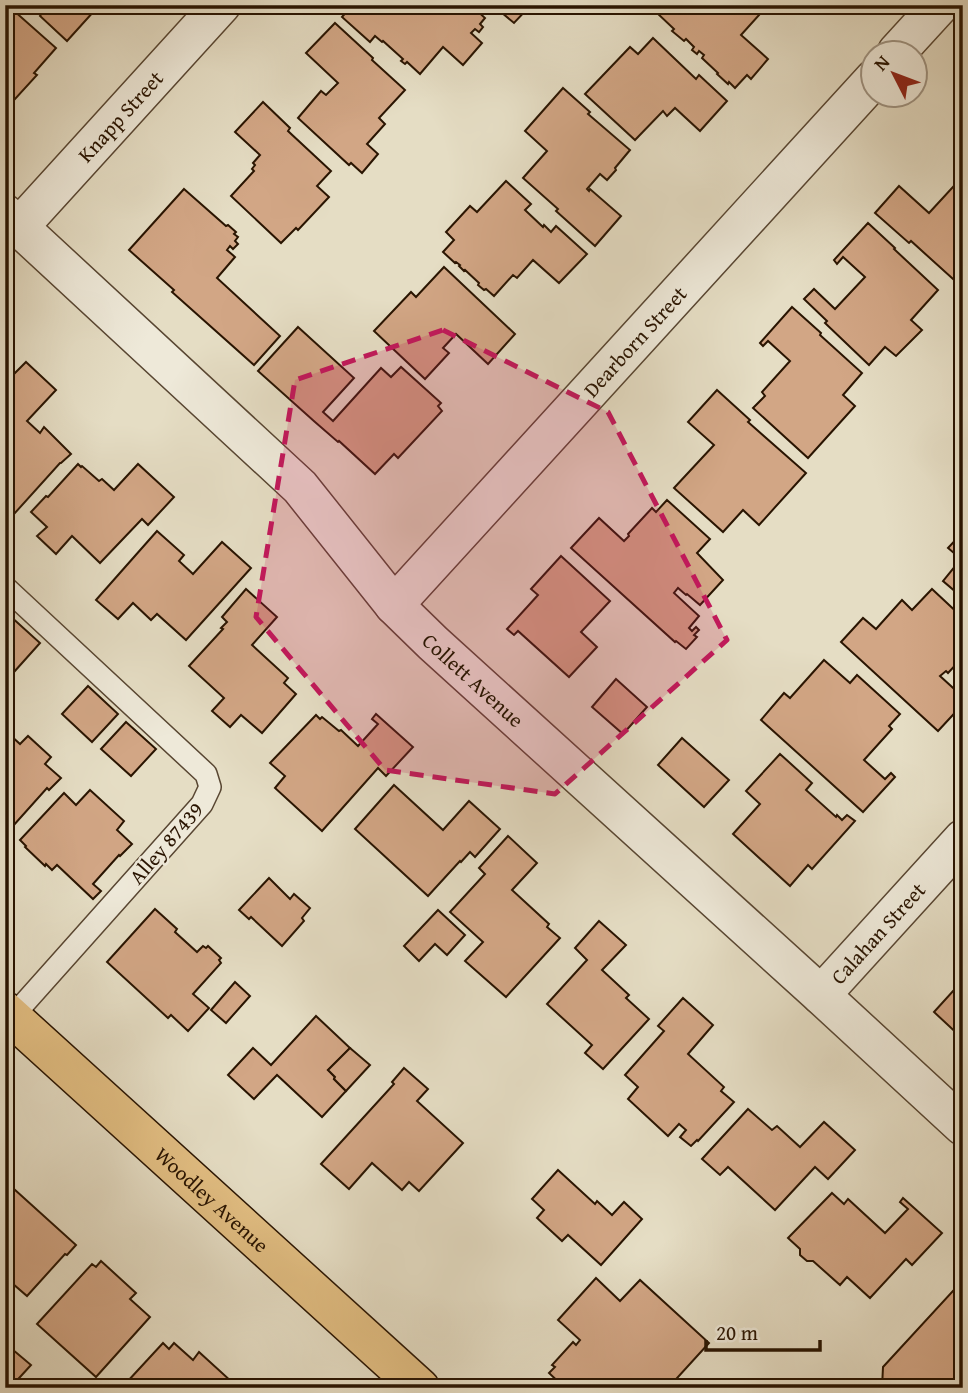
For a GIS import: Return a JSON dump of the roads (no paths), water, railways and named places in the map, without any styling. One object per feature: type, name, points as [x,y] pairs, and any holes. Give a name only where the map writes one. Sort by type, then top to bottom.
[{"type":"main road","name":"Woodley Avenue","points":[[8,1014],[419,1388]]},
{"type":"street","name":"Knapp Street","points":[[12,220],[221,5]]},
{"type":"street","points":[[910,38],[940,5]]},
{"type":"street","name":"Dearborn Street","points":[[394,605],[860,93]]},
{"type":"street","name":"Collett Avenue","points":[[12,220],[300,487],[394,605],[433,643],[963,1126]]},
{"type":"street","name":"Calahan Street","points":[[821,995],[963,839]]},
{"type":"lane","name":"Alley 87439","points":[[5,587],[206,774],[210,787],[202,804],[8,1014]]}]
